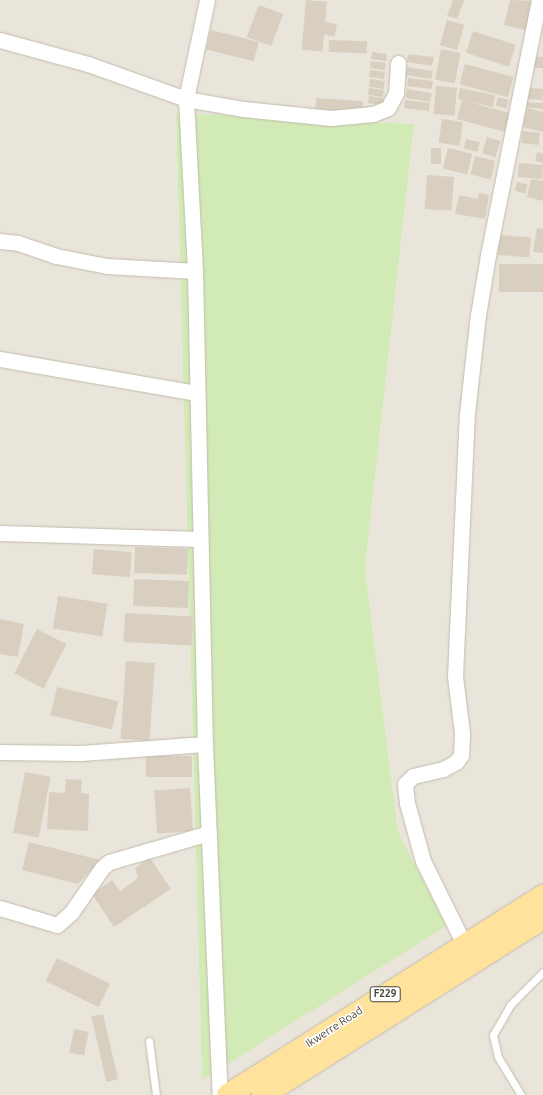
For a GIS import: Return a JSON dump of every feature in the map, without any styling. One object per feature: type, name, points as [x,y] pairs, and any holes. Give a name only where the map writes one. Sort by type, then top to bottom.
[{"type":"main road","name":"Ikwerre Road","points":[[228,1095],[464,944],[543,896]]},
{"type":"main road","name":"Ikwerre Road","points":[[272,1093],[543,918]]},
{"type":"street","points":[[207,0],[186,99],[195,270],[205,744],[220,1095]]},
{"type":"street","points":[[464,944],[423,861],[407,803],[405,784],[414,776],[442,769],[456,762],[461,755],[462,733],[455,676],[467,414],[478,315],[488,255],[539,0]]},
{"type":"street","points":[[0,40],[88,64],[186,99],[244,109],[330,118],[373,114],[388,108],[396,93],[398,63]]},
{"type":"street","points":[[0,241],[18,243],[56,256],[107,266],[195,270]]},
{"type":"street","points":[[0,359],[197,393]]},
{"type":"street","points":[[0,533],[200,539]]},
{"type":"street","points":[[1,754],[81,753],[205,744]]},
{"type":"street","points":[[0,908],[57,925],[71,913],[102,868],[110,862],[209,833]]},
{"type":"lane","points":[[521,1095],[498,1058],[492,1035],[510,1005],[543,972]]},
{"type":"lane","points":[[149,1041],[156,1095]]},
{"type":"shaded area","points":[[0,0],[543,0],[543,1095],[0,1095]],"holes":[[[176,113],[414,124],[365,568],[398,832],[202,1080]]]},
{"type":"green space","points":[[176,113],[414,124],[365,568],[398,832],[446,926],[202,1080]]},
{"type":"building","points":[[306,0],[327,2],[323,52],[302,50]]},
{"type":"building","points":[[453,0],[464,0],[457,19],[447,16]]},
{"type":"building","points":[[510,0],[533,1],[526,30],[504,25]]},
{"type":"building","points":[[259,5],[283,14],[271,46],[247,37]]},
{"type":"building","points":[[447,20],[464,25],[457,50],[440,45]]},
{"type":"building","points":[[325,22],[337,24],[335,37],[323,35]]},
{"type":"building","points":[[211,30],[259,42],[254,61],[206,49]]},
{"type":"building","points":[[473,31],[516,45],[509,67],[466,53]]},
{"type":"building","points":[[329,40],[367,41],[367,53],[329,52]]},
{"type":"building","points":[[441,49],[461,53],[455,83],[435,79]]},
{"type":"building","points":[[372,52],[387,54],[386,61],[371,59]]},
{"type":"building","points":[[408,54],[434,57],[432,66],[407,62]]},
{"type":"building","points":[[534,57],[543,57],[543,68],[534,68]]},
{"type":"building","points":[[371,61],[386,63],[385,70],[370,68]]},
{"type":"building","points":[[465,64],[513,77],[508,97],[460,84]]},
{"type":"building","points":[[407,67],[433,71],[431,79],[406,75]]},
{"type":"building","points":[[370,70],[385,72],[384,79],[369,77]]},
{"type":"building","points":[[408,78],[433,81],[432,89],[407,86]]},
{"type":"building","points":[[370,79],[385,81],[384,89],[369,87]]},
{"type":"building","points":[[436,86],[457,88],[454,116],[434,114]]},
{"type":"building","points":[[369,88],[384,90],[383,97],[368,95]]},
{"type":"building","points":[[460,88],[495,95],[493,107],[465,101],[510,113],[505,132],[457,119],[462,100],[458,99]]},
{"type":"building","points":[[528,88],[543,89],[542,100],[527,99]]},
{"type":"building","points":[[407,89],[432,93],[430,102],[406,98]]},
{"type":"building","points":[[369,96],[384,98],[383,105],[368,103]]},
{"type":"building","points":[[498,97],[509,100],[506,109],[496,106]]},
{"type":"building","points":[[316,98],[363,101],[362,112],[315,109]]},
{"type":"building","points":[[405,100],[430,103],[429,111],[404,108]]},
{"type":"building","points":[[524,102],[543,103],[543,109],[524,107]]},
{"type":"building","points":[[527,108],[543,112],[543,132],[523,127]]},
{"type":"building","points":[[442,119],[463,122],[459,146],[439,143]]},
{"type":"building","points":[[523,131],[540,133],[538,145],[522,143]]},
{"type":"building","points":[[487,137],[500,141],[495,157],[482,153]]},
{"type":"building","points":[[466,139],[480,142],[478,152],[464,149]]},
{"type":"building","points":[[431,148],[441,148],[441,164],[431,164]]},
{"type":"building","points":[[448,148],[472,154],[467,174],[443,168]]},
{"type":"building","points":[[537,152],[543,154],[543,163],[535,161]]},
{"type":"building","points":[[475,156],[495,161],[491,180],[470,174]]},
{"type":"building","points":[[519,163],[543,165],[542,179],[518,177]]},
{"type":"building","points":[[427,175],[454,177],[452,211],[425,209]]},
{"type":"building","points":[[531,179],[543,181],[543,201],[527,197]]},
{"type":"building","points":[[517,182],[528,185],[525,194],[515,191]]},
{"type":"building","points":[[479,193],[489,195],[485,219],[455,214],[459,195],[478,199]]},
{"type":"building","points":[[537,228],[543,229],[543,253],[533,252]]},
{"type":"building","points":[[499,235],[531,237],[530,257],[498,255]]},
{"type":"building","points":[[499,264],[543,264],[543,292],[499,292]]},
{"type":"building","points":[[135,547],[188,549],[187,575],[134,573]]},
{"type":"building","points":[[94,549],[132,552],[130,577],[92,574]]},
{"type":"building","points":[[134,579],[189,581],[188,608],[133,606]]},
{"type":"building","points":[[58,596],[107,604],[102,636],[53,629]]},
{"type":"building","points":[[125,613],[193,617],[191,646],[123,642]]},
{"type":"building","points":[[0,619],[24,624],[18,657],[0,654]]},
{"type":"building","points":[[37,629],[66,644],[44,689],[14,674]]},
{"type":"building","points":[[126,661],[155,663],[149,741],[121,739]]},
{"type":"building","points":[[57,687],[118,701],[112,729],[50,715]]},
{"type":"building","points":[[146,756],[192,756],[192,777],[146,777]]},
{"type":"building","points":[[25,772],[51,777],[39,838],[13,833]]},
{"type":"building","points":[[66,779],[82,780],[81,793],[89,794],[88,831],[47,829],[49,792],[65,793]]},
{"type":"building","points":[[190,788],[193,831],[157,833],[154,791]]},
{"type":"building","points":[[29,842],[100,860],[78,884],[22,870]]},
{"type":"building","points":[[150,858],[171,889],[114,927],[92,894],[112,880],[120,891],[138,878],[135,868]]},
{"type":"building","points":[[57,958],[110,984],[99,1007],[46,981]]},
{"type":"building","points":[[103,1014],[118,1079],[106,1082],[91,1017]]},
{"type":"building","points":[[74,1029],[89,1032],[84,1055],[69,1053]]}]
